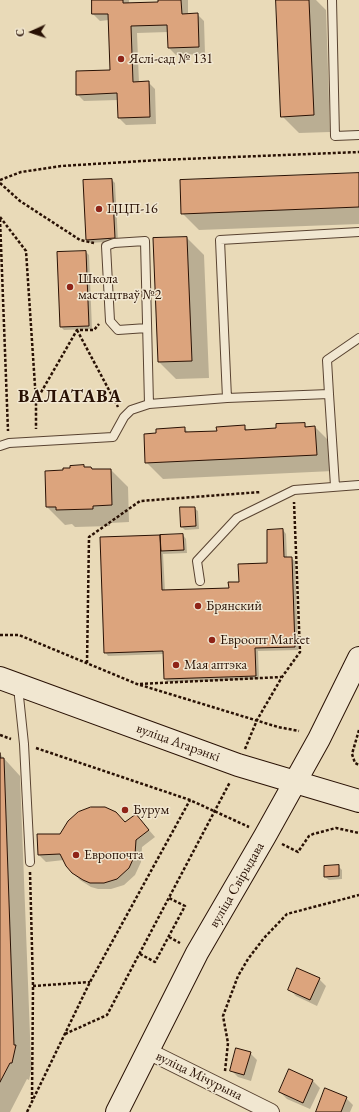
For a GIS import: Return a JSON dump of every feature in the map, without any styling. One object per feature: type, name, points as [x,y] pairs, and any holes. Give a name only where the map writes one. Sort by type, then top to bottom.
[{"type":"main road","name":"вуліца Свірыдава","points":[[117,1112],[197,953],[295,783],[319,739],[359,658]]},
{"type":"main road","name":"вуліца Агарэнкі","points":[[9,681],[238,765],[359,801]]},
{"type":"street","name":"вуліца Мічурына","points":[[148,1051],[271,1112]]},
{"type":"lane","points":[[332,0],[335,136],[359,135]]},
{"type":"lane","points":[[227,398],[220,240],[359,232]]},
{"type":"lane","points":[[148,328],[118,330],[110,321],[106,246],[114,243],[145,241],[144,256],[148,328],[149,404]]},
{"type":"lane","points":[[335,486],[327,360],[359,338]]},
{"type":"lane","points":[[0,446],[9,443],[113,437],[124,417],[132,410],[149,404],[227,398],[329,394]]},
{"type":"lane","points":[[200,581],[198,561],[237,518],[294,490],[359,485]]},
{"type":"lane","points":[[9,681],[24,744],[30,862]]},
{"type":"path","points":[[98,244],[80,240],[20,202],[0,181],[21,172],[61,166],[159,160],[359,152]]},
{"type":"path","points":[[0,218],[26,252],[36,401],[36,442]]},
{"type":"path","points":[[0,218],[9,443]]},
{"type":"path","points":[[77,330],[94,330],[100,323]]},
{"type":"path","points":[[36,401],[77,330]]},
{"type":"path","points":[[77,330],[124,417]]},
{"type":"path","points":[[65,1034],[107,1015],[216,810],[238,765],[257,720],[282,677],[300,652],[294,490]]},
{"type":"path","points":[[88,664],[89,537],[140,501],[263,492]]},
{"type":"path","points":[[0,635],[19,635],[137,684],[278,727],[299,731]]},
{"type":"path","points":[[137,684],[282,677]]},
{"type":"path","points":[[359,730],[352,754],[355,763],[359,764]]},
{"type":"path","points":[[0,734],[24,744],[216,810],[298,852],[309,836],[317,832],[336,828],[359,833]]},
{"type":"path","points":[[27,1112],[90,982],[190,800]]},
{"type":"path","points":[[30,862],[33,986],[32,1102]]},
{"type":"path","points":[[222,1088],[228,1043],[223,1016],[238,976],[248,959],[264,938],[287,914],[359,895]]},
{"type":"path","points":[[140,954],[155,962],[185,906],[169,898]]},
{"type":"path","points":[[33,986],[90,982]]},
{"type":"building","name":"Яслі-сад № 131","points":[[92,0],[123,0],[123,3],[181,0],[182,14],[198,13],[199,47],[168,48],[167,25],[131,26],[133,82],[149,81],[150,117],[118,118],[117,93],[76,95],[76,71],[110,70],[108,14],[92,14]]},
{"type":"building","points":[[276,0],[309,0],[314,115],[281,117]]},
{"type":"building","points":[[359,173],[359,207],[181,214],[180,180]]},
{"type":"building","name":"ЦЦП-16","points":[[112,179],[115,238],[86,240],[83,180]]},
{"type":"building","points":[[187,237],[192,361],[158,362],[153,238]]},
{"type":"building","points":[[86,251],[89,326],[60,327],[57,252]]},
{"type":"building","points":[[305,423],[305,427],[315,426],[317,455],[145,463],[144,434],[156,433],[156,429],[185,427],[185,432],[217,431],[216,427],[245,425],[245,430],[276,428],[276,424]]},
{"type":"building","points":[[84,465],[84,467],[91,467],[92,469],[111,469],[112,505],[93,506],[93,509],[56,510],[56,507],[46,507],[45,471],[63,470],[63,468],[70,468],[70,466]]},
{"type":"building","points":[[180,507],[195,507],[196,526],[181,527]]},
{"type":"building","name":"Брянский","points":[[283,529],[284,557],[292,557],[295,647],[255,648],[256,676],[164,679],[163,651],[104,653],[100,537],[160,535],[162,590],[229,588],[228,582],[239,582],[238,564],[267,563],[267,530]]},
{"type":"building","points":[[183,534],[184,550],[161,551],[160,535]]},
{"type":"building","points":[[0,758],[4,758],[14,1045],[16,1045],[12,1063],[10,1063],[0,1082]]},
{"type":"building","points":[[91,807],[105,807],[116,812],[125,822],[136,814],[149,830],[136,840],[135,855],[129,868],[117,879],[104,883],[90,883],[72,873],[66,866],[60,854],[38,855],[37,834],[60,834],[68,821],[78,812]]},
{"type":"building","points":[[339,865],[339,876],[324,877],[324,866]]},
{"type":"building","points":[[297,968],[320,978],[310,1000],[288,990]]},
{"type":"building","points":[[236,1048],[251,1052],[244,1075],[230,1071]]},
{"type":"building","points":[[289,1069],[313,1080],[303,1103],[279,1092]]},
{"type":"building","points":[[325,1088],[347,1097],[341,1112],[316,1112]]},
{"type":"place","name":"Яслі-сад № 131","points":[[121,59]]},
{"type":"place","name":"ЦЦП-16","points":[[99,209]]},
{"type":"place","name":"Школа мастацтваў №2","points":[[70,287]]},
{"type":"place","name":"Брянский","points":[[198,606]]},
{"type":"place","name":"Евроопт Market","points":[[212,640]]},
{"type":"place","name":"Мая аптэка","points":[[176,665]]},
{"type":"place","name":"Бурум","points":[[125,810]]},
{"type":"place","name":"Европочта","points":[[76,855]]},
{"type":"district","name":"ВАЛАТАВА","points":[[70,397]]}]
